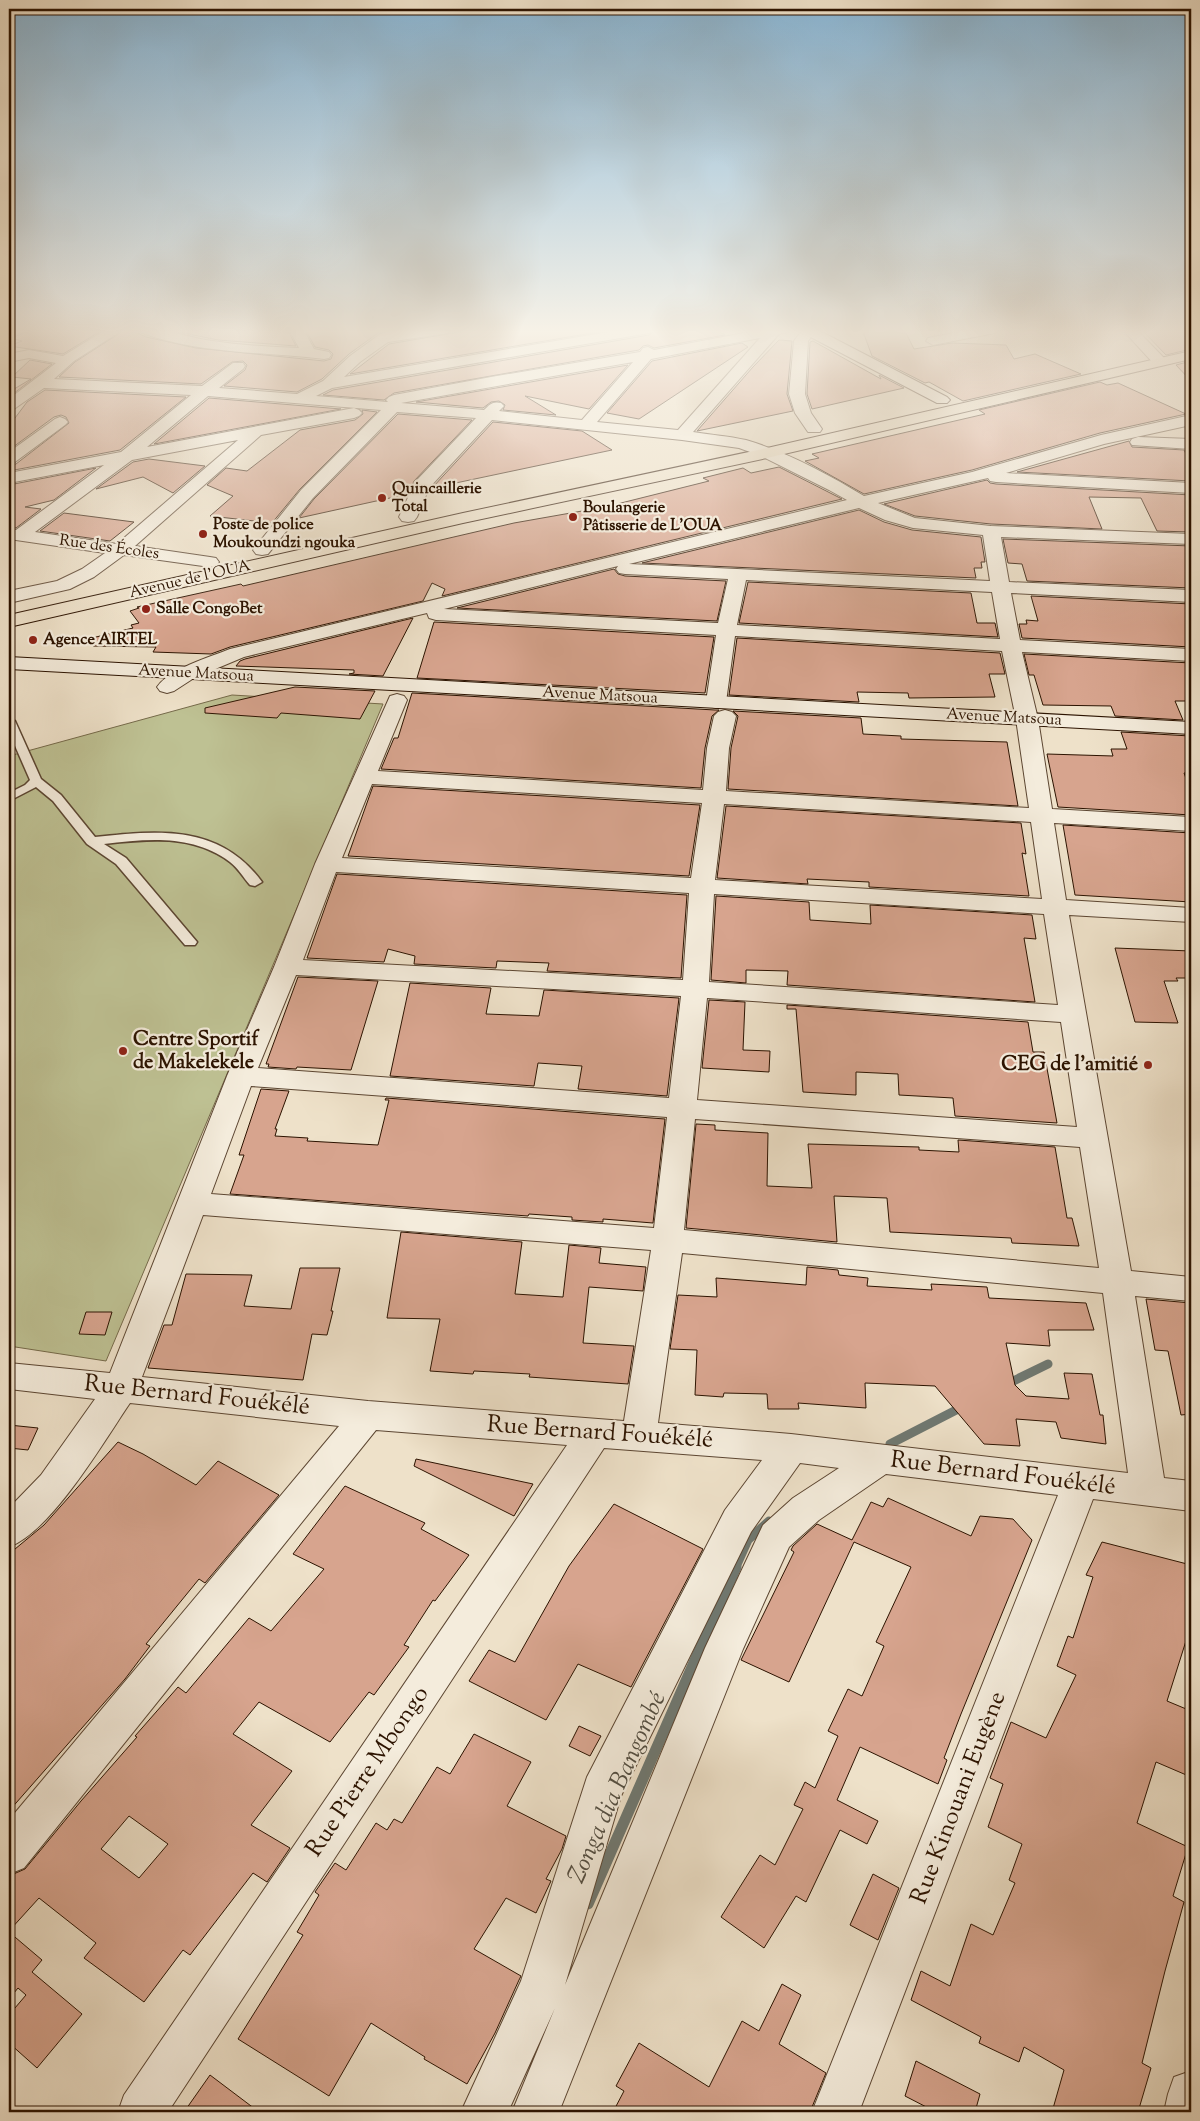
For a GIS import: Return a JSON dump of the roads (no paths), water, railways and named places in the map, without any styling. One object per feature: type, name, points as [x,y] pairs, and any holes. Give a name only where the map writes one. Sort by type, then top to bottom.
[{"type":"main road","name":"Avenue de l'OUA","points":[[9,607],[66,589],[210,562],[819,428]]},
{"type":"main road","name":"Avenue de l'OUA","points":[[9,621],[463,518],[767,453],[868,428]]},
{"type":"street","points":[[9,459],[52,428]]},
{"type":"street","points":[[14,535],[129,454],[160,428]]},
{"type":"street","points":[[9,597],[66,589],[119,551],[261,428]]},
{"type":"street","points":[[9,478],[129,454],[279,428]]},
{"type":"street","points":[[262,550],[307,494],[372,428]]},
{"type":"street","points":[[408,517],[422,486],[477,428]]},
{"type":"street","points":[[606,428],[682,435],[742,444],[767,453],[891,516],[913,523],[991,531],[1191,539]]},
{"type":"street","points":[[682,435],[688,428]]},
{"type":"street","points":[[167,688],[187,674],[237,653],[861,502],[976,476],[1102,440],[1155,428]]},
{"type":"street","points":[[1102,440],[1191,444]]},
{"type":"street","points":[[976,476],[1191,488]]},
{"type":"street","points":[[991,531],[1000,588],[1028,725],[1072,1014],[1117,1282],[1148,1491]]},
{"type":"street","name":"Rue des Écoles","points":[[14,535],[119,551],[210,562]]},
{"type":"street","points":[[594,567],[1191,596]]},
{"type":"street","points":[[639,1435],[668,1240],[695,989],[702,887],[714,797],[726,631],[738,574]]},
{"type":"street","points":[[408,613],[1191,655]]},
{"type":"street","name":"Avenue Matsoua","points":[[9,663],[720,709],[1028,725],[1191,728]]},
{"type":"street","name":"Avenue Matsoua","points":[[9,678],[397,700],[720,709]]},
{"type":"street","points":[[9,1531],[54,1486],[122,1388],[241,1076],[287,967],[326,864],[397,700]]},
{"type":"street","name":"Avenue Matsoua","points":[[1028,725],[1191,742]]},
{"type":"street","points":[[364,777],[1191,824]]},
{"type":"street","points":[[326,864],[1191,915]]},
{"type":"street","points":[[287,967],[695,989],[1072,1014]]},
{"type":"street","points":[[241,1076],[1093,1138]]},
{"type":"street","points":[[193,1203],[668,1240],[1191,1288]]},
{"type":"street","name":"Rue Bernard Fouékélé","points":[[9,1376],[368,1416],[791,1448],[1191,1496]]},
{"type":"street","points":[[9,1853],[368,1416]]},
{"type":"street","name":"Rue Pierre Mbongo","points":[[141,2112],[595,1432]]},
{"type":"street","points":[[484,2112],[542,1987],[602,1791],[738,1521],[791,1448]]},
{"type":"street","points":[[536,2112],[724,1648],[776,1536],[806,1509],[881,1459]]},
{"type":"street","name":"Rue Kinouani Eugène","points":[[836,2112],[1081,1483]]},
{"type":"street","points":[[1187,2112],[1191,2094]]},
{"type":"lane","points":[[9,721],[36,781],[57,798],[92,840],[121,861],[190,942]]},
{"type":"lane","points":[[9,796],[29,788],[36,781]]},
{"type":"lane","points":[[92,840],[160,834],[203,842],[234,860],[255,882]]},
{"type":"waterway","name":"Zonga dia Bangombé","points":[[1005,1385],[1048,1364]]},
{"type":"waterway","name":"Zonga dia Bangombé","points":[[890,1444],[964,1406]]},
{"type":"waterway","name":"Zonga dia Bangombé","points":[[735,1569],[748,1540],[769,1521]]},
{"type":"waterway","name":"Zonga dia Bangombé","points":[[588,1904],[736,1567]]},
{"type":"place","name":"Quincaillerie Total","points":[[382,498]]},
{"type":"place","name":"Boulangerie Pâtisserie de L'OUA","points":[[573,517]]},
{"type":"place","name":"Poste de police Moukoundzi ngouka","points":[[203,534]]},
{"type":"place","name":"Salle CongoBet","points":[[146,609]]},
{"type":"place","name":"Agence AIRTEL","points":[[33,640]]},
{"type":"place","name":"Centre Sportif de Makelekele","points":[[123,1051]]},
{"type":"place","name":"CEG de l'amitié","points":[[1148,1065]]}]
